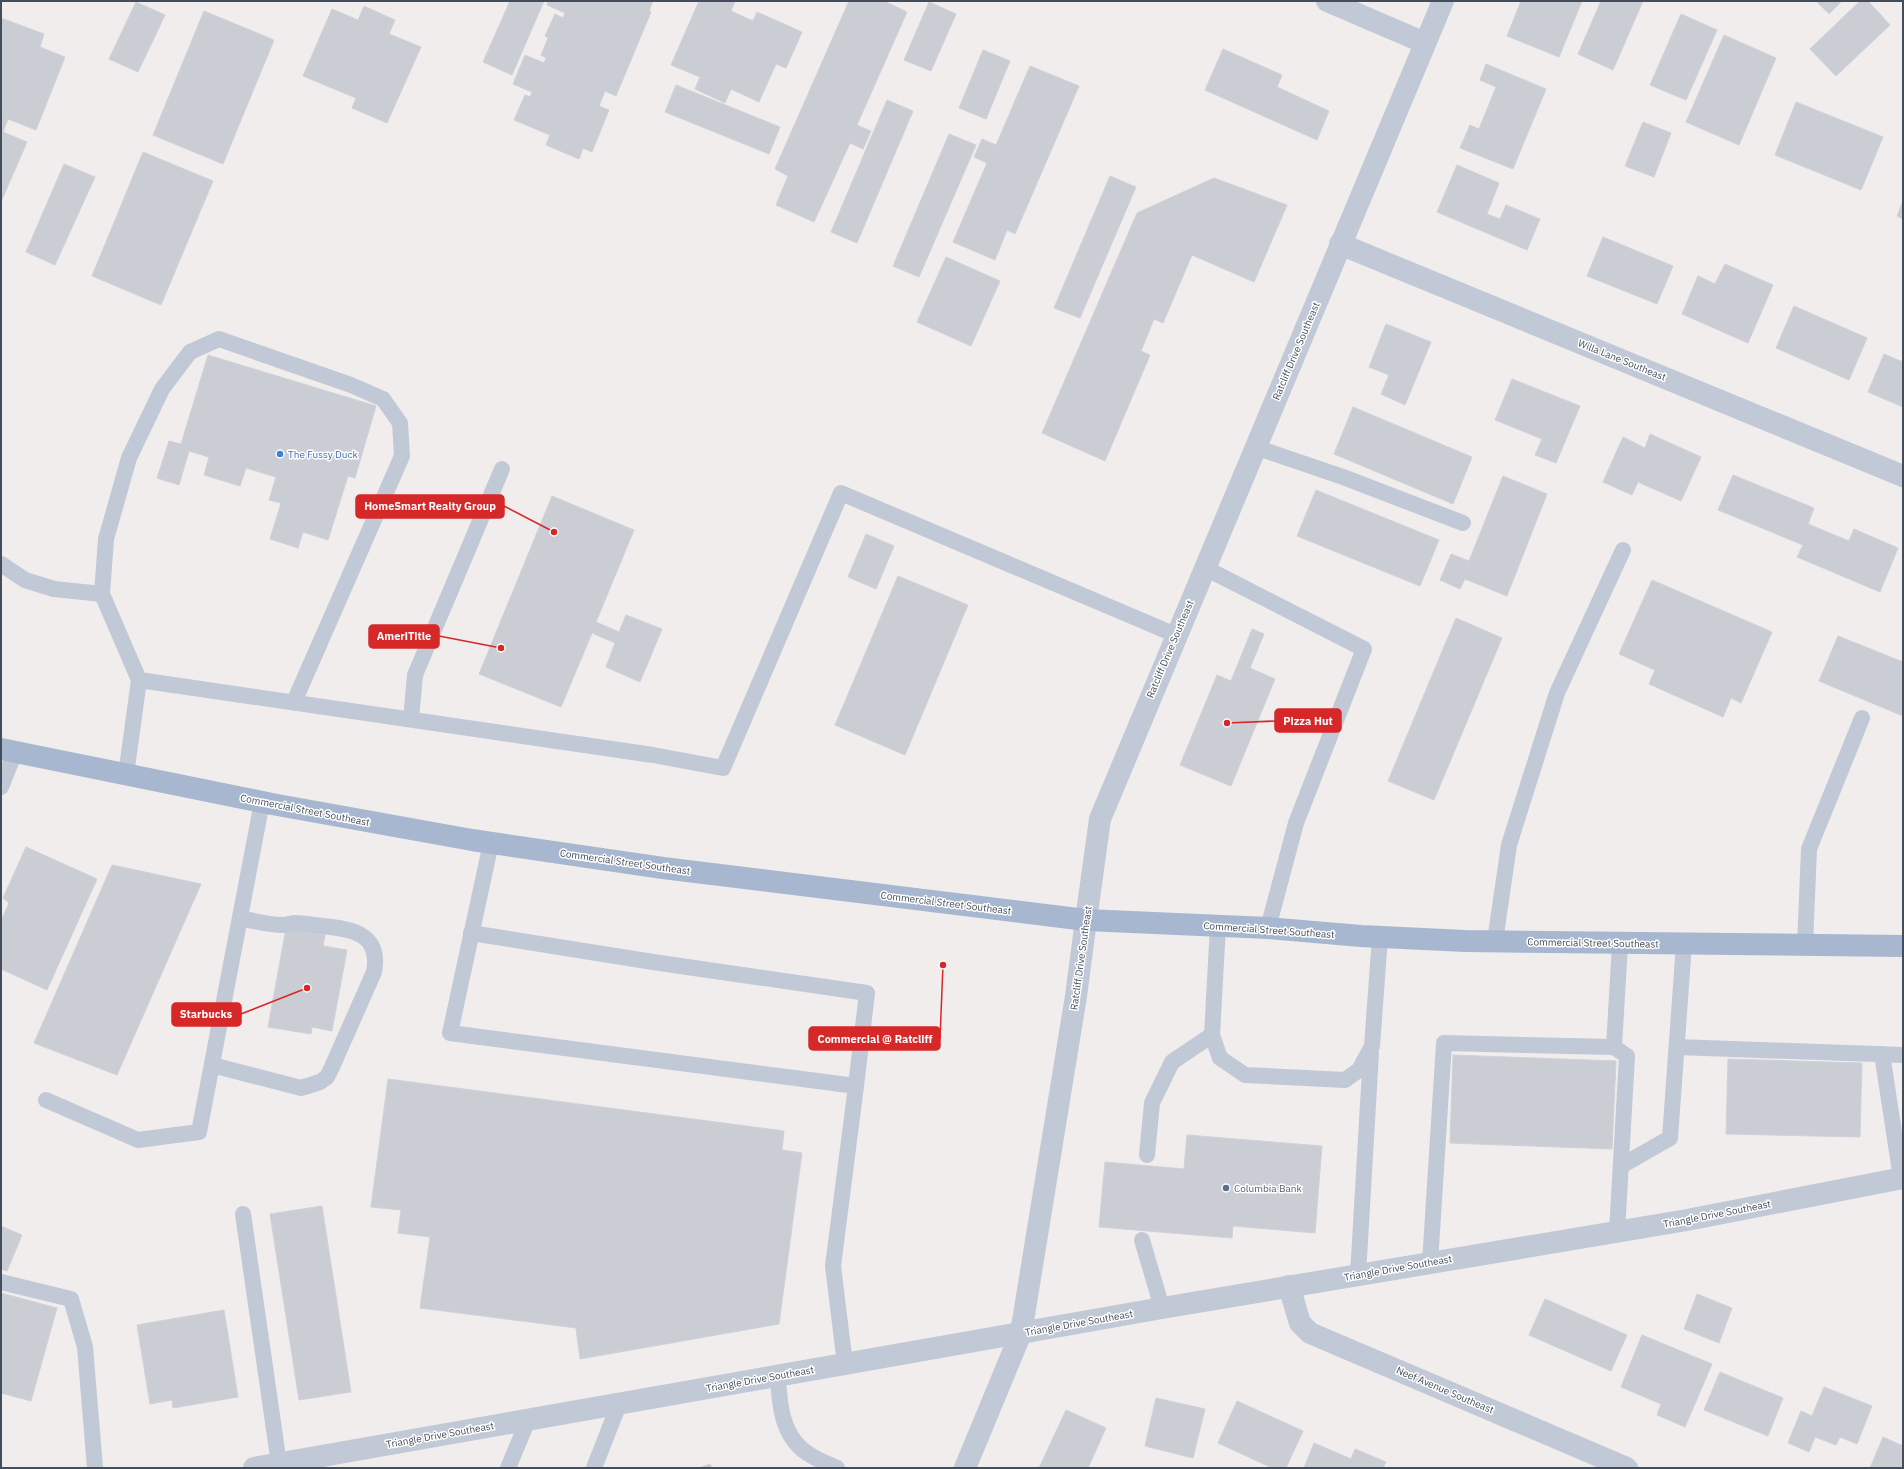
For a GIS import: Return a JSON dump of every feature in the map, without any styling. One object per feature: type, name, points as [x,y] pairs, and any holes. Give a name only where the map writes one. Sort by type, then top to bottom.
[{"type":"main road","name":"Commercial Street Southeast","points":[[8,751],[262,802],[491,843],[663,868],[1086,920],[1268,928],[1380,937],[1495,941],[1620,944],[1903,946]]},
{"type":"street","points":[[1328,1],[1425,43]]},
{"type":"street","name":"Ratcliff Drive Southeast","points":[[965,1468],[1021,1333],[1076,996],[1100,818],[1443,1]]},
{"type":"street","name":"Willa Lane Southeast","points":[[1340,244],[1903,476]]},
{"type":"street","name":"Triangle Drive Southeast","points":[[254,1468],[1289,1286],[1687,1220],[1902,1178]]},
{"type":"street","name":"Neef Avenue Southeast","points":[[1289,1286],[1300,1323],[1310,1333],[1627,1468]]},
{"type":"lane","points":[[126,775],[139,680],[102,594],[106,539],[129,458],[162,389],[190,352],[219,339],[351,385],[383,399],[400,423],[402,456],[294,702]]},
{"type":"lane","points":[[1256,447],[1343,477],[1463,523]]},
{"type":"lane","points":[[411,719],[415,675],[502,469]]},
{"type":"lane","points":[[139,680],[653,755],[723,768],[841,493],[1176,635]]},
{"type":"lane","points":[[1495,941],[1509,845],[1557,693],[1623,550]]},
{"type":"lane","points":[[1,564],[25,580],[54,589],[102,594]]},
{"type":"lane","points":[[1205,568],[1364,649],[1296,823],[1268,928]]},
{"type":"lane","points":[[1805,945],[1809,849],[1862,718]]},
{"type":"lane","points":[[1,787],[8,751]]},
{"type":"lane","points":[[46,1100],[138,1140],[199,1132],[262,802]]},
{"type":"lane","points":[[491,843],[450,1032],[856,1086]]},
{"type":"lane","points":[[212,1065],[301,1088],[320,1082],[327,1077],[332,1067],[374,972],[376,959],[373,948],[367,939],[356,932],[295,923],[283,925],[240,918]]},
{"type":"lane","points":[[1218,926],[1212,1035],[1220,1058],[1245,1075],[1345,1080],[1359,1070],[1372,1046]]},
{"type":"lane","points":[[471,933],[653,962],[867,993],[833,1266],[845,1364]]},
{"type":"lane","points":[[1358,1275],[1380,937]]},
{"type":"lane","points":[[1614,1047],[1620,944]]},
{"type":"lane","points":[[1621,1166],[1670,1138],[1684,944]]},
{"type":"lane","points":[[1147,1154],[1152,1103],[1172,1062],[1212,1035]]},
{"type":"lane","points":[[1430,1263],[1444,1043],[1614,1047],[1627,1056],[1617,1232]]},
{"type":"lane","points":[[1677,1047],[1903,1055]]},
{"type":"lane","points":[[1882,1054],[1902,1178]]},
{"type":"lane","points":[[243,1214],[279,1464]]},
{"type":"lane","points":[[1142,1240],[1162,1308]]},
{"type":"lane","points":[[1,1282],[71,1299],[85,1348],[95,1468]]},
{"type":"lane","points":[[778,1375],[779,1403],[785,1424],[795,1443],[811,1456],[837,1468]]},
{"type":"lane","points":[[594,1468],[619,1404]]},
{"type":"lane","points":[[508,1468],[528,1420]]},
{"type":"building","points":[[510,1],[544,1],[512,75],[483,62]]},
{"type":"building","points":[[548,1],[653,1],[649,11],[651,12],[616,96],[605,91],[599,106],[609,110],[592,152],[583,148],[579,159],[546,145],[550,135],[514,120],[525,95],[530,97],[532,92],[513,84],[525,55],[544,63],[546,58],[541,55],[548,38],[545,36],[555,14],[563,18],[565,13],[547,5]]},
{"type":"building","points":[[699,1],[735,1],[731,11],[753,21],[757,12],[802,32],[786,68],[776,64],[759,102],[731,89],[725,103],[695,89],[700,77],[671,65]]},
{"type":"building","points":[[849,1],[884,1],[907,12],[857,125],[871,131],[863,149],[850,143],[814,222],[776,205],[788,176],[775,169]]},
{"type":"building","points":[[1521,1],[1582,1],[1559,57],[1507,36]]},
{"type":"building","points":[[1601,1],[1643,1],[1613,70],[1578,54]]},
{"type":"building","points":[[1816,1],[1842,1],[1829,14]]},
{"type":"building","points":[[1860,1],[1868,1],[1890,25],[1836,76],[1810,49]]},
{"type":"building","points":[[136,2],[165,15],[138,72],[109,59]]},
{"type":"building","points":[[929,2],[956,14],[931,71],[904,60]]},
{"type":"building","points":[[364,6],[395,20],[389,34],[421,47],[387,123],[352,108],[356,98],[303,76],[332,9],[358,20]]},
{"type":"building","points":[[204,11],[274,40],[223,164],[153,135]]},
{"type":"building","points":[[1681,14],[1717,30],[1686,100],[1650,85]]},
{"type":"building","points":[[1,18],[44,34],[40,47],[65,57],[36,130],[8,119],[3,132],[27,142],[1,202]]},
{"type":"building","points":[[1724,35],[1776,58],[1739,145],[1686,122]]},
{"type":"building","points":[[1223,49],[1282,75],[1277,87],[1329,111],[1317,140],[1205,90]]},
{"type":"building","points":[[983,50],[1010,61],[986,119],[959,108]]},
{"type":"building","points":[[1486,64],[1546,89],[1513,169],[1460,148],[1470,125],[1479,129],[1496,87],[1480,80]]},
{"type":"building","points":[[1030,66],[1079,86],[1015,234],[1007,230],[995,260],[953,242],[987,163],[974,157],[982,139],[996,145]]},
{"type":"building","points":[[676,85],[780,127],[769,154],[665,112]]},
{"type":"building","points":[[887,100],[913,111],[857,243],[831,232]]},
{"type":"building","points":[[1796,102],[1883,137],[1861,190],[1775,155]]},
{"type":"building","points":[[1643,122],[1671,133],[1654,177],[1625,166]]},
{"type":"building","points":[[949,134],[976,145],[919,277],[893,266]]},
{"type":"building","points":[[143,152],[213,181],[161,305],[92,276]]},
{"type":"building","points":[[64,164],[95,177],[55,265],[26,252]]},
{"type":"building","points":[[1457,165],[1499,183],[1487,214],[1500,219],[1506,205],[1540,219],[1527,250],[1437,212]]},
{"type":"building","points":[[1110,176],[1136,187],[1080,318],[1054,308]]},
{"type":"building","points":[[1214,178],[1287,205],[1254,282],[1192,255],[1163,323],[1154,319],[1141,351],[1150,355],[1105,461],[1042,433],[1137,213]]},
{"type":"building","points":[[1903,201],[1903,219],[1897,216]]},
{"type":"building","points":[[1603,237],[1673,266],[1657,304],[1587,276]]},
{"type":"building","points":[[946,257],[1000,281],[971,346],[917,322]]},
{"type":"building","points":[[1725,264],[1773,285],[1748,343],[1682,314],[1698,276],[1715,284]]},
{"type":"building","points":[[1794,306],[1867,338],[1849,380],[1776,348]]},
{"type":"building","points":[[1386,324],[1431,342],[1405,405],[1381,394],[1389,375],[1369,367]]},
{"type":"building","points":[[1884,354],[1903,362],[1903,407],[1868,392]]},
{"type":"building","name":"The Fussy Duck","points":[[208,355],[376,406],[355,478],[348,476],[328,540],[303,532],[298,548],[270,539],[281,503],[269,500],[276,477],[246,468],[240,486],[204,475],[209,457],[189,451],[179,485],[157,478],[169,441],[181,444]]},
{"type":"building","points":[[1512,379],[1580,406],[1556,463],[1535,455],[1542,439],[1495,420]]},
{"type":"building","points":[[1353,407],[1472,457],[1453,504],[1334,454]]},
{"type":"building","points":[[1650,434],[1701,457],[1681,501],[1638,482],[1632,495],[1603,482],[1623,437],[1645,448]]},
{"type":"building","points":[[1733,475],[1814,508],[1808,524],[1849,541],[1854,529],[1898,548],[1880,592],[1797,557],[1803,545],[1718,510]]},
{"type":"building","points":[[1503,476],[1547,494],[1507,596],[1465,579],[1460,589],[1440,580],[1451,554],[1469,561]]},
{"type":"building","points":[[1316,490],[1439,540],[1420,586],[1297,536]]},
{"type":"building","points":[[552,496],[634,530],[596,622],[619,632],[626,615],[662,629],[640,682],[606,667],[615,643],[592,633],[561,707],[479,674]]},
{"type":"building","points":[[866,534],[894,546],[876,589],[848,577]]},
{"type":"building","points":[[898,576],[968,605],[905,755],[835,725]]},
{"type":"building","points":[[1652,580],[1772,632],[1741,703],[1731,698],[1723,717],[1649,684],[1655,670],[1619,654]]},
{"type":"building","points":[[1456,618],[1502,638],[1434,800],[1388,781]]},
{"type":"building","points":[[1252,629],[1264,634],[1250,668],[1275,679],[1231,786],[1180,765],[1217,675],[1231,681]]},
{"type":"building","points":[[1838,636],[1903,662],[1903,716],[1819,681]]},
{"type":"building","points":[[26,847],[97,879],[47,990],[1,969],[1,921],[9,903],[3,898]]},
{"type":"building","points":[[112,865],[201,884],[117,1075],[34,1043]]},
{"type":"building","points":[[286,928],[325,935],[323,946],[347,950],[332,1031],[312,1027],[311,1034],[268,1027]]},
{"type":"building","points":[[1453,1055],[1616,1061],[1612,1149],[1450,1143]]},
{"type":"building","points":[[1728,1059],[1862,1063],[1860,1137],[1726,1134]]},
{"type":"building","points":[[388,1079],[784,1131],[782,1150],[802,1153],[779,1324],[580,1359],[576,1328],[420,1308],[430,1237],[398,1233],[401,1210],[371,1207]]},
{"type":"building","points":[[1187,1135],[1322,1146],[1315,1233],[1233,1226],[1232,1238],[1099,1227],[1105,1162],[1184,1169]]},
{"type":"building","points":[[322,1206],[351,1392],[299,1400],[270,1214]]},
{"type":"building","points":[[1,1226],[22,1235],[7,1271],[1,1269]]},
{"type":"building","points":[[1,1293],[57,1308],[31,1401],[1,1393]]},
{"type":"building","points":[[1697,1294],[1732,1308],[1719,1343],[1684,1329]]},
{"type":"building","points":[[1545,1299],[1627,1335],[1611,1371],[1529,1335]]},
{"type":"building","points":[[224,1310],[238,1397],[173,1408],[172,1400],[150,1404],[137,1325]]},
{"type":"building","points":[[1642,1335],[1712,1364],[1685,1427],[1657,1415],[1661,1404],[1621,1387]]},
{"type":"building","points":[[1720,1372],[1783,1398],[1768,1436],[1704,1410]]},
{"type":"building","points":[[1824,1387],[1872,1406],[1857,1444],[1840,1437],[1836,1445],[1815,1437],[1809,1452],[1788,1443],[1801,1411],[1812,1416]]},
{"type":"building","points":[[1156,1398],[1205,1409],[1193,1458],[1145,1446]]},
{"type":"building","points":[[1237,1401],[1303,1431],[1286,1468],[1272,1468],[1218,1443]]},
{"type":"building","points":[[1066,1410],[1106,1428],[1088,1468],[1039,1468]]},
{"type":"building","points":[[1883,1437],[1903,1446],[1903,1468],[1870,1468]]},
{"type":"building","points":[[1314,1443],[1351,1459],[1355,1449],[1386,1462],[1383,1468],[1304,1468]]},
{"type":"building","points":[[710,1464],[712,1468],[699,1468]]},
{"type":"place","name":"The Fussy Duck","points":[[280,454]]},
{"type":"place","name":"HomeSmart Realty Group","points":[[554,532]]},
{"type":"place","name":"AmeriTitle","points":[[501,648]]},
{"type":"place","name":"Pizza Hut","points":[[1227,723]]},
{"type":"place","name":"Commercial @ Ratcliff","points":[[943,965]]},
{"type":"place","name":"Starbucks","points":[[307,988]]},
{"type":"place","name":"Columbia Bank","points":[[1226,1188]]}]
